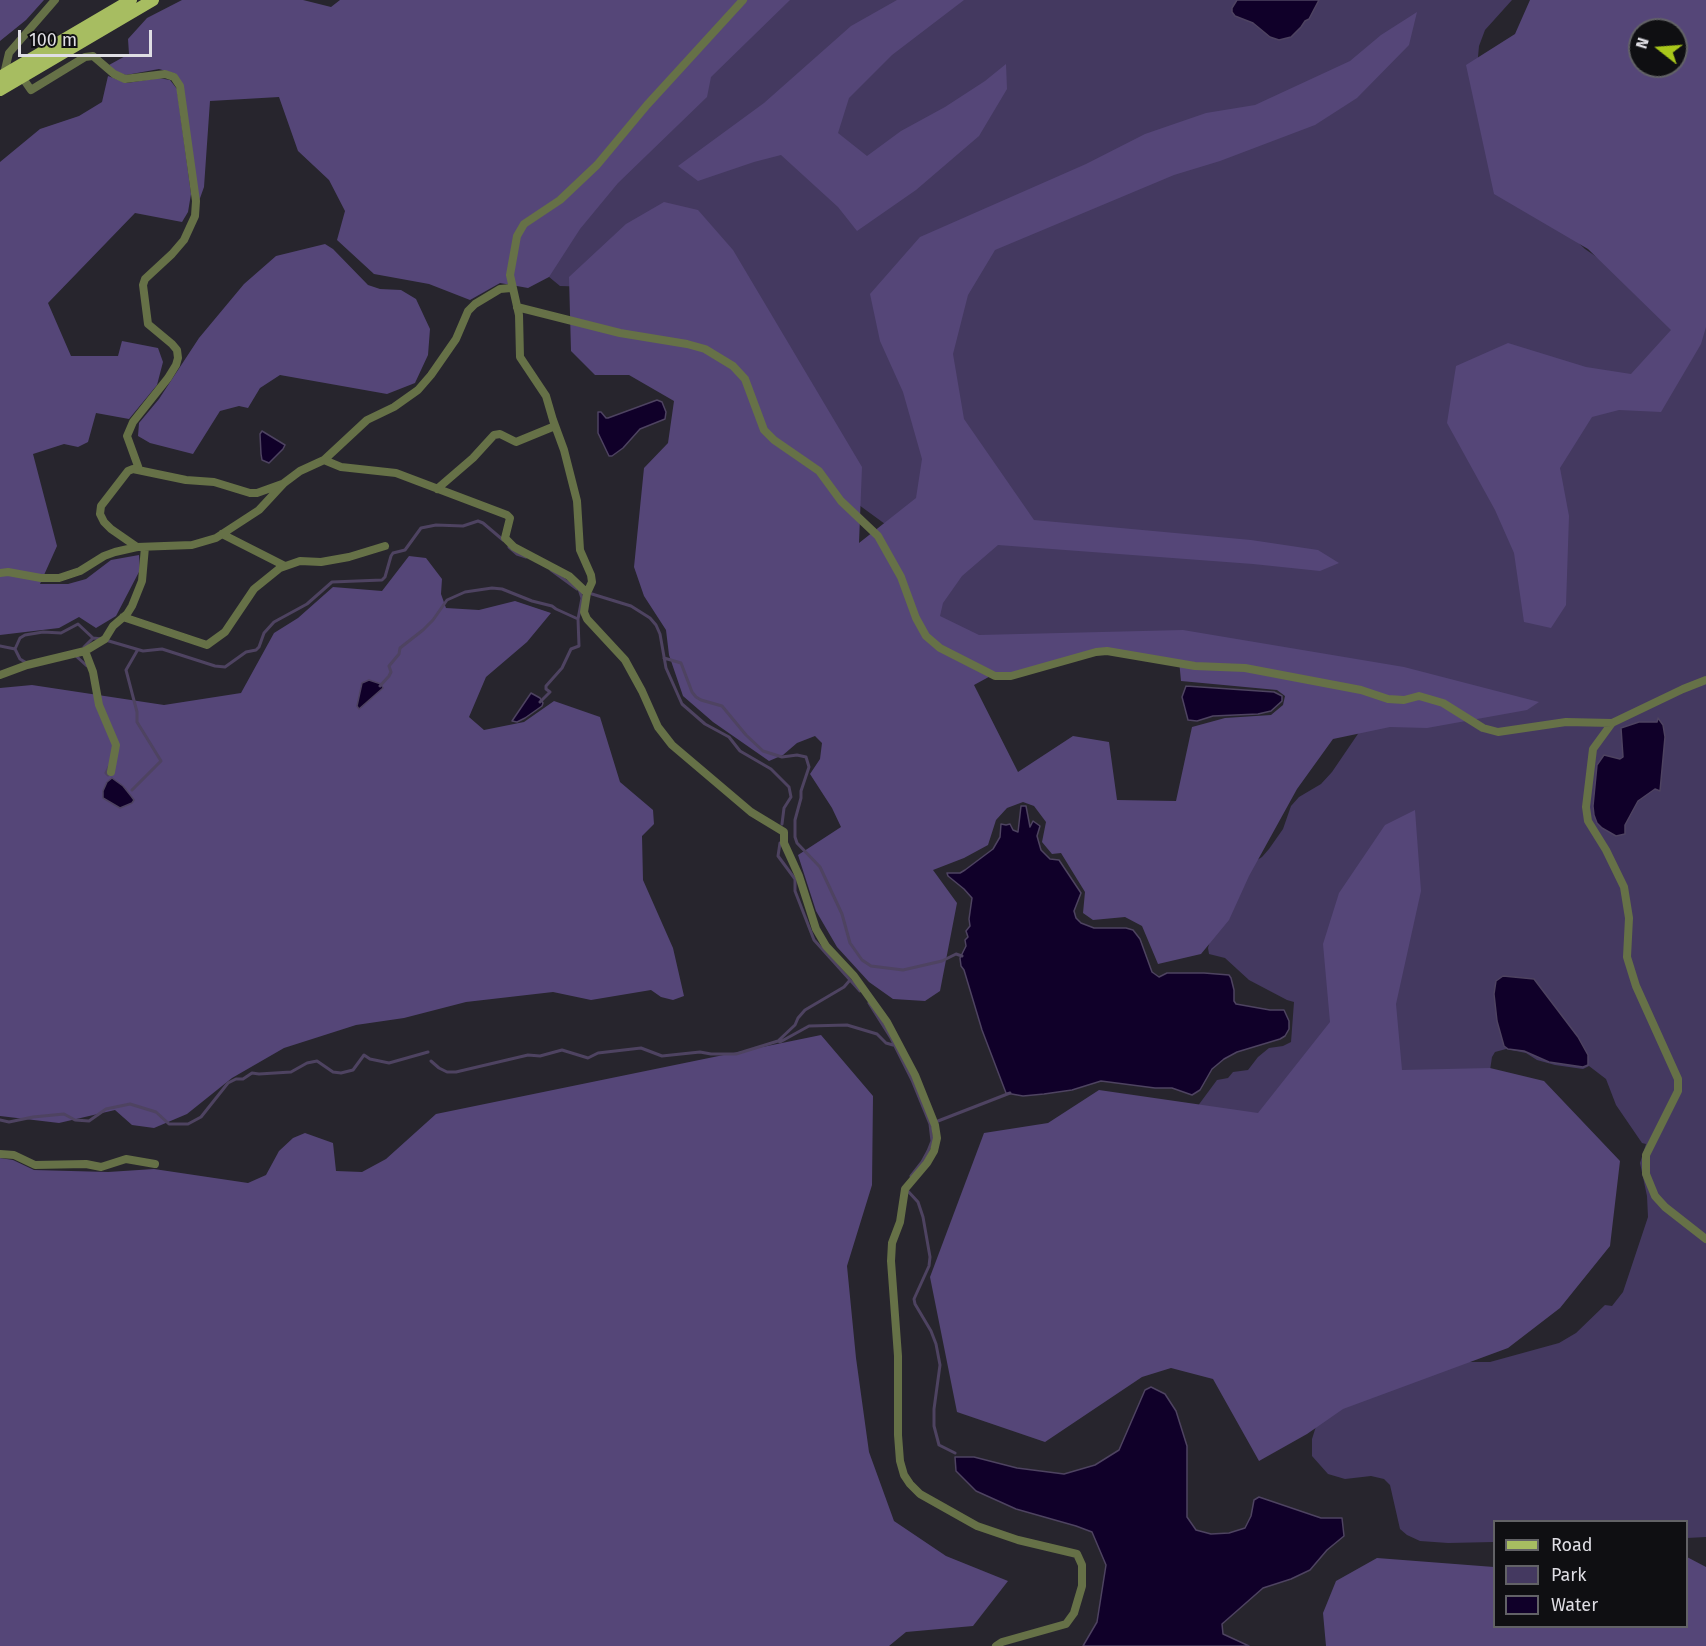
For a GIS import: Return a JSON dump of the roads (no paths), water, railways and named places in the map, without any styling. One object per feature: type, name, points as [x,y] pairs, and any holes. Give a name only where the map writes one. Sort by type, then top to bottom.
[{"type":"main road","points":[[2,76],[131,0]]},
{"type":"main road","points":[[0,90],[153,0]]},
{"type":"street","points":[[2,76],[9,53],[55,0]]},
{"type":"street","points":[[743,0],[647,105],[597,165],[560,200],[524,224],[517,236],[510,275],[511,288],[517,307],[520,357],[546,396],[564,450],[577,501],[580,550],[591,575],[584,612],[587,619],[625,660],[658,727],[672,745],[751,812],[784,832],[784,843],[799,876],[803,895],[816,929],[826,946],[870,997],[902,1048],[935,1125],[937,1138],[934,1150],[927,1163],[906,1188],[900,1222],[892,1243],[891,1261],[898,1356],[898,1435],[900,1461],[904,1475],[920,1494],[976,1526],[1017,1540],[1077,1554],[1082,1565],[1082,1586],[1074,1613],[1066,1624],[1002,1642],[996,1646]]},
{"type":"street","points":[[22,77],[31,90],[85,57],[93,56],[114,74],[125,79],[165,74],[174,77],[180,86],[196,201],[195,216],[184,240],[145,279],[143,285],[148,324],[172,344],[177,350],[178,357],[168,378],[134,422],[127,436],[139,469]]},
{"type":"street","points":[[0,573],[59,578],[80,571],[104,556],[141,547],[203,544],[222,534],[259,510],[284,483],[300,471],[324,460],[367,420],[418,390],[456,339],[468,312],[475,304],[500,290],[511,288]]},
{"type":"street","points":[[517,307],[620,333],[687,344],[705,349],[733,366],[745,379],[764,430],[774,440],[819,471],[841,501],[878,536],[901,577],[916,618],[926,636],[940,648],[995,676],[1020,674],[1096,652],[1107,651],[1195,666],[1245,668],[1361,690],[1388,699],[1404,700],[1419,696],[1443,703],[1483,728],[1498,732],[1566,723],[1612,723],[1706,680]]},
{"type":"street","points":[[437,489],[473,458],[494,435],[500,434],[516,442],[555,426]]},
{"type":"street","points":[[324,460],[341,467],[396,473],[507,515],[510,518],[505,538],[514,547],[569,576],[587,593]]},
{"type":"street","points":[[141,547],[111,529],[100,514],[101,506],[128,471],[139,469],[186,480],[214,482],[250,493],[257,493],[284,483]]},
{"type":"street","points":[[222,534],[285,566]]},
{"type":"street","points":[[123,617],[207,645],[225,632],[254,589],[285,566],[300,561],[321,562],[349,557],[385,546]]},
{"type":"street","points":[[0,675],[27,665],[85,651],[105,640],[112,626],[132,606],[142,581],[141,547]]},
{"type":"street","points":[[85,651],[93,672],[99,705],[116,745],[111,772]]},
{"type":"street","points":[[1612,723],[1593,749],[1586,807],[1588,821],[1606,850],[1624,887],[1629,918],[1627,957],[1636,986],[1678,1079],[1678,1091],[1646,1155],[1646,1174],[1655,1196],[1665,1207],[1706,1239]]},
{"type":"street","points":[[0,1154],[14,1155],[35,1165],[86,1164],[100,1167],[126,1159],[155,1164]]},
{"type":"water","points":[[1237,0],[1319,0],[1309,19],[1291,37],[1279,40],[1270,37],[1253,23],[1235,16],[1232,8]]},
{"type":"water","points":[[657,400],[662,402],[666,412],[665,419],[640,429],[623,448],[609,456],[598,433],[598,412],[608,418]]},
{"type":"water","points":[[262,431],[285,445],[269,463],[262,460],[260,434]]},
{"type":"water","points":[[369,680],[381,684],[383,688],[359,709],[357,706],[362,683]]},
{"type":"water","points":[[1186,686],[1274,692],[1282,696],[1282,701],[1271,711],[1258,714],[1213,716],[1197,721],[1188,720],[1182,697]]},
{"type":"water","points":[[531,693],[540,698],[542,706],[517,722],[512,721]]},
{"type":"water","points":[[1658,718],[1663,725],[1665,737],[1660,791],[1655,789],[1638,801],[1625,825],[1625,834],[1616,836],[1602,828],[1594,815],[1597,765],[1604,755],[1620,759],[1623,757],[1621,728],[1639,722],[1657,722]]},
{"type":"water","points":[[112,778],[131,796],[134,800],[132,803],[120,808],[103,798],[107,782]]},
{"type":"water","points":[[1021,806],[1026,806],[1030,827],[1033,821],[1040,826],[1037,836],[1041,850],[1050,859],[1059,860],[1081,893],[1074,911],[1081,923],[1094,928],[1133,930],[1140,939],[1152,972],[1159,977],[1167,973],[1229,975],[1236,1004],[1284,1010],[1289,1021],[1289,1029],[1285,1036],[1237,1052],[1224,1059],[1212,1069],[1200,1090],[1192,1095],[1172,1088],[1101,1081],[1072,1090],[1044,1094],[1023,1096],[1006,1093],[961,966],[960,958],[968,937],[966,931],[970,926],[972,898],[947,873],[960,873],[993,849],[1000,837],[1001,824],[1010,824],[1013,830],[1018,832]]},
{"type":"water","points":[[1503,976],[1534,979],[1578,1037],[1588,1055],[1588,1065],[1583,1067],[1549,1062],[1524,1051],[1508,1049],[1504,1046],[1497,1021],[1494,994],[1496,981]]},
{"type":"water","points":[[1151,1387],[1165,1394],[1176,1411],[1187,1446],[1187,1517],[1196,1530],[1211,1534],[1229,1533],[1245,1528],[1251,1516],[1254,1500],[1259,1497],[1321,1518],[1342,1518],[1344,1536],[1327,1550],[1310,1570],[1263,1588],[1222,1624],[1223,1634],[1249,1646],[1083,1646],[1097,1622],[1106,1565],[1092,1532],[1016,1509],[976,1491],[956,1471],[955,1457],[974,1457],[1017,1468],[1064,1474],[1095,1465],[1119,1450],[1145,1390]]},
{"type":"waterway","points":[[0,646],[15,649],[20,638],[25,635],[43,632],[61,633],[78,624],[93,638],[143,651],[162,649],[225,667],[246,652],[256,650],[264,633],[274,622],[307,604],[332,582],[382,580],[393,553],[405,550],[421,528],[436,525],[463,526],[478,521],[503,540]]},
{"type":"waterway","points":[[509,547],[517,554],[526,557]]},
{"type":"waterway","points":[[551,570],[577,589]]},
{"type":"waterway","points":[[380,686],[389,676],[391,672],[389,666],[399,654],[400,648],[433,620],[447,600],[465,592],[492,588],[502,589],[552,606],[578,619]]},
{"type":"waterway","points":[[540,702],[550,692],[546,686],[562,668],[571,649],[579,646],[578,619],[582,598],[579,589]]},
{"type":"waterway","points":[[592,594],[631,606],[650,618],[656,625],[660,634],[666,668],[682,704],[705,724],[729,737],[740,751],[771,769],[789,787],[791,797],[784,808],[782,824]]},
{"type":"waterway","points":[[84,647],[93,638]]},
{"type":"waterway","points":[[15,649],[20,659],[25,662]]},
{"type":"waterway","points":[[132,790],[161,761],[137,722],[137,712],[126,670],[137,651]]},
{"type":"waterway","points":[[77,655],[87,666]]},
{"type":"waterway","points":[[664,658],[681,663],[696,697],[722,706],[763,751],[782,757],[797,755],[806,757],[809,767],[795,820],[795,837],[797,843],[820,867],[842,914],[850,943],[862,960],[871,966],[903,970],[942,961],[956,954],[962,956]]},
{"type":"waterway","points":[[108,775],[106,773],[109,767]]},
{"type":"waterway","points":[[780,843],[778,856],[795,879],[795,891],[814,940],[860,991]]},
{"type":"waterway","points":[[431,1061],[447,1072],[456,1072],[528,1055],[540,1056],[562,1050],[588,1058],[598,1053],[641,1048],[662,1056],[700,1052],[736,1054],[778,1041],[795,1025],[805,1010],[844,987],[850,980]]},
{"type":"waterway","points":[[869,1003],[891,1038],[930,1124],[932,1141],[922,1162],[911,1176]]},
{"type":"waterway","points":[[778,1041],[809,1026],[847,1025],[877,1034],[886,1043],[893,1045]]},
{"type":"waterway","points":[[0,1120],[9,1122],[64,1114],[75,1120],[89,1121],[106,1109],[130,1104],[156,1112],[169,1124],[188,1124],[201,1117],[228,1083],[236,1079],[243,1079],[252,1073],[291,1072],[307,1063],[317,1061],[333,1072],[341,1073],[353,1070],[364,1055],[370,1059],[389,1063],[428,1052]]},
{"type":"waterway","points":[[938,1121],[1010,1093]]},
{"type":"waterway","points":[[906,1189],[918,1202],[930,1257],[929,1266],[914,1299],[931,1331],[940,1365],[934,1426],[939,1445],[955,1453]]}]
